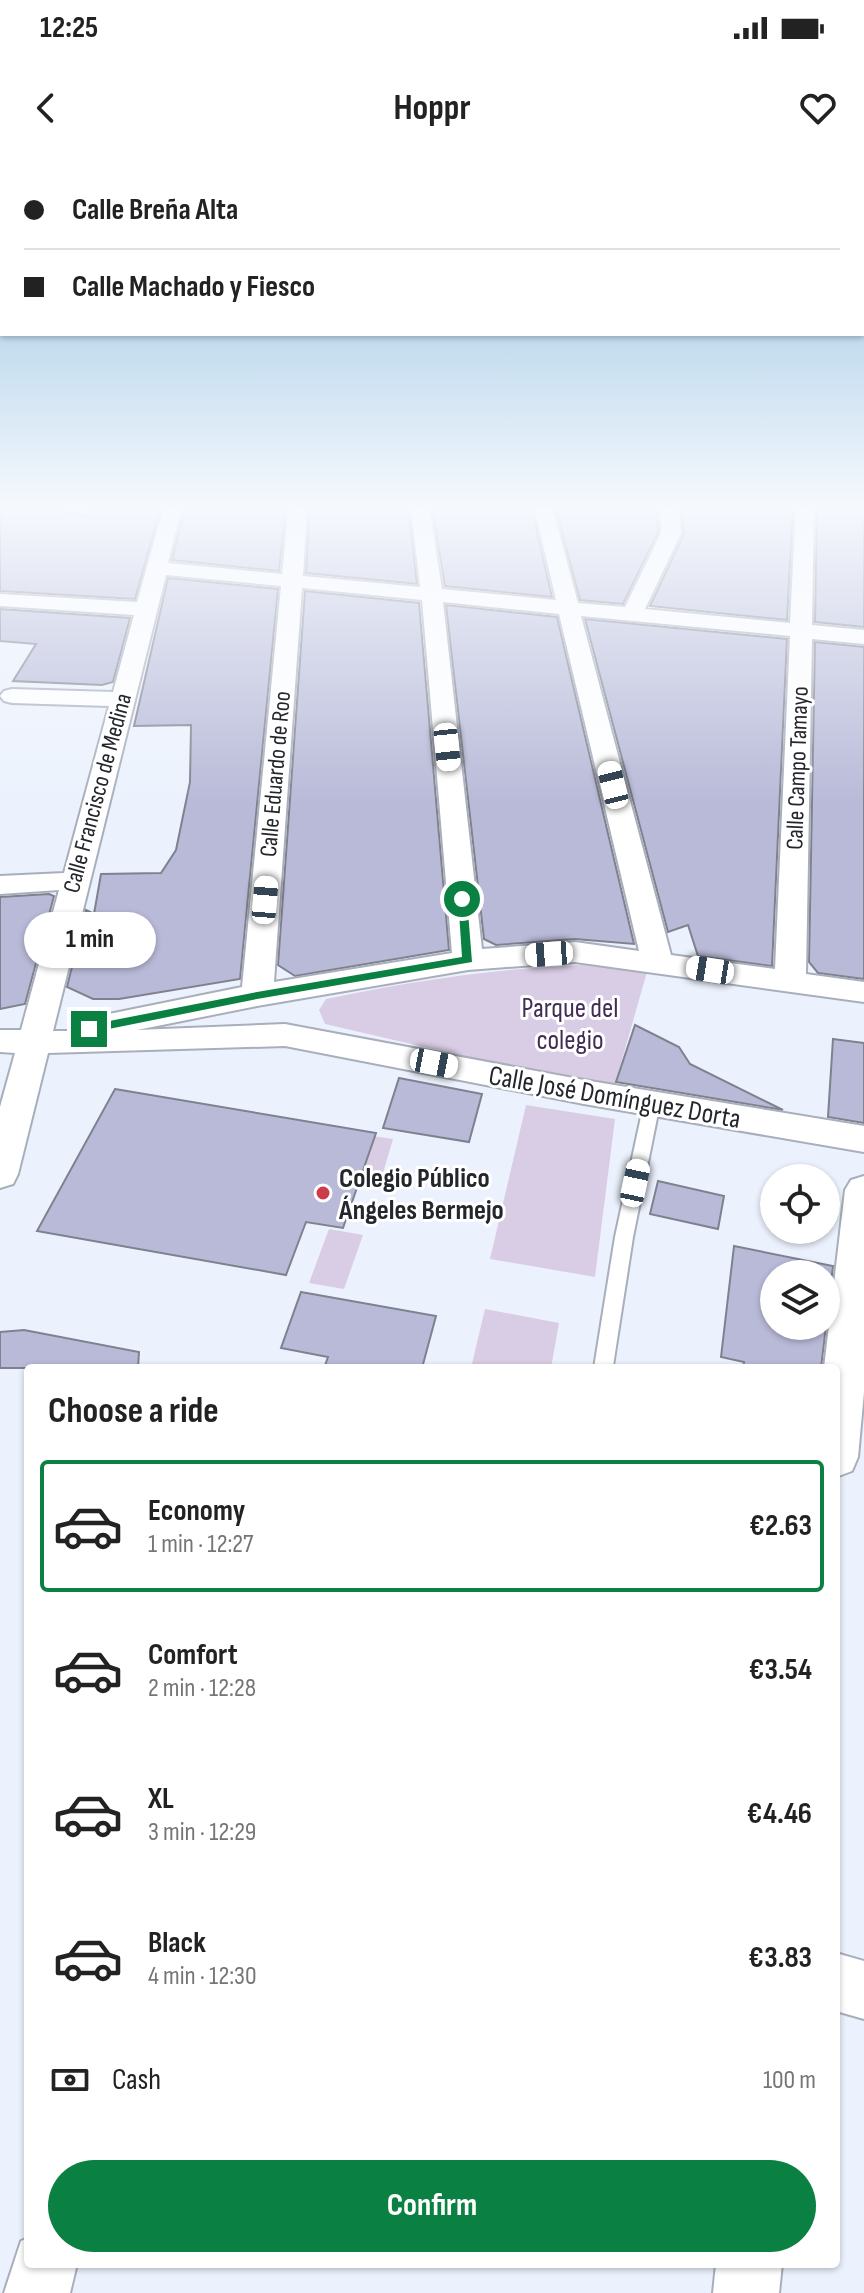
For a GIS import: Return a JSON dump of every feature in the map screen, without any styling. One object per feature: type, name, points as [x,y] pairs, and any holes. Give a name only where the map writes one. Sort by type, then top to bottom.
[{"type":"street","points":[[90,606],[146,609]]},
{"type":"street","name":"Calle Francisco de Medina","points":[[0,1174],[16,1040],[74,881],[147,606]]},
{"type":"street","name":"Calle Eduardo de Roo","points":[[285,1035],[272,993],[291,606]]},
{"type":"street","points":[[433,606],[468,960]]},
{"type":"street","points":[[544,606],[864,637]]},
{"type":"street","points":[[632,614],[636,606]]},
{"type":"street","name":"Calle Campo Tamayo","points":[[790,982],[802,606]]},
{"type":"street","points":[[570,608],[657,962]]},
{"type":"street","points":[[12,696],[122,699]]},
{"type":"street","points":[[0,885],[74,881]]},
{"type":"street","points":[[16,1040],[468,960],[575,952],[864,992]]},
{"type":"street","name":"Calle José Domínguez Dorta","points":[[16,1040],[91,1043],[285,1035],[864,1139]]},
{"type":"street","points":[[840,1419],[864,1190]]},
{"type":"street","points":[[840,1983],[864,1990]]},
{"type":"street","points":[[37,2293],[43,2268]]},
{"type":"street","points":[[746,2293],[749,2268]]},
{"type":"lane","points":[[603,1364],[624,1237],[652,1103]]},
{"type":"green space","name":"Parque del colegio","points":[[584,965],[647,972],[613,1091],[325,1024],[319,1010],[326,999],[454,976]]},
{"type":"green space","points":[[526,1105],[615,1119],[595,1277],[490,1259]]},
{"type":"green space","points":[[345,1132],[393,1139],[380,1183],[330,1176]]},
{"type":"green space","points":[[329,1229],[363,1235],[344,1289],[309,1283]]},
{"type":"green space","points":[[485,1309],[559,1323],[552,1364],[472,1364]]},
{"type":"building","points":[[162,606],[276,606],[240,979],[119,999],[93,999],[67,987],[86,910],[94,914],[101,874],[161,873],[176,850],[190,782],[191,725],[134,726]]},
{"type":"building","points":[[304,606],[419,606],[449,950],[295,976],[278,965]]},
{"type":"building","points":[[446,606],[557,617],[634,944],[575,939],[496,945],[484,939]]},
{"type":"building","points":[[650,606],[788,606],[787,620]]},
{"type":"building","points":[[815,606],[864,606],[864,627],[815,622]]},
{"type":"building","points":[[0,609],[130,618],[113,682],[102,685],[13,681],[36,644],[0,641]]},
{"type":"building","points":[[585,619],[787,639],[772,966],[698,956],[688,925],[668,932]]},
{"type":"building","points":[[815,642],[864,647],[864,979],[818,973],[809,962]]},
{"type":"building","points":[[54,896],[25,1004],[0,1009],[0,897]]},
{"type":"building","points":[[635,1025],[679,1047],[690,1064],[783,1110],[616,1082]]},
{"type":"building","points":[[833,1039],[864,1043],[864,1123],[828,1117]]},
{"type":"building","points":[[399,1078],[482,1094],[469,1142],[383,1128]]},
{"type":"building","points":[[115,1089],[376,1133],[343,1228],[306,1222],[286,1275],[37,1231]]},
{"type":"building","points":[[658,1181],[724,1196],[718,1229],[650,1214]]},
{"type":"building","points":[[734,1246],[803,1260],[760,1260],[760,1340],[824,1340],[821,1364],[744,1362],[721,1357]]},
{"type":"building","points":[[301,1292],[436,1316],[423,1364],[325,1364],[328,1357],[281,1348]]},
{"type":"building","points":[[24,1330],[139,1352],[138,1364],[24,1364],[24,1368],[0,1368],[0,1332]]},
{"type":"place","name":"Colegio Público Ángeles Bermejo","points":[[323,1193]]},
{"type":"route","points":[[89,1029],[257,995],[468,960],[462,899]]}]
